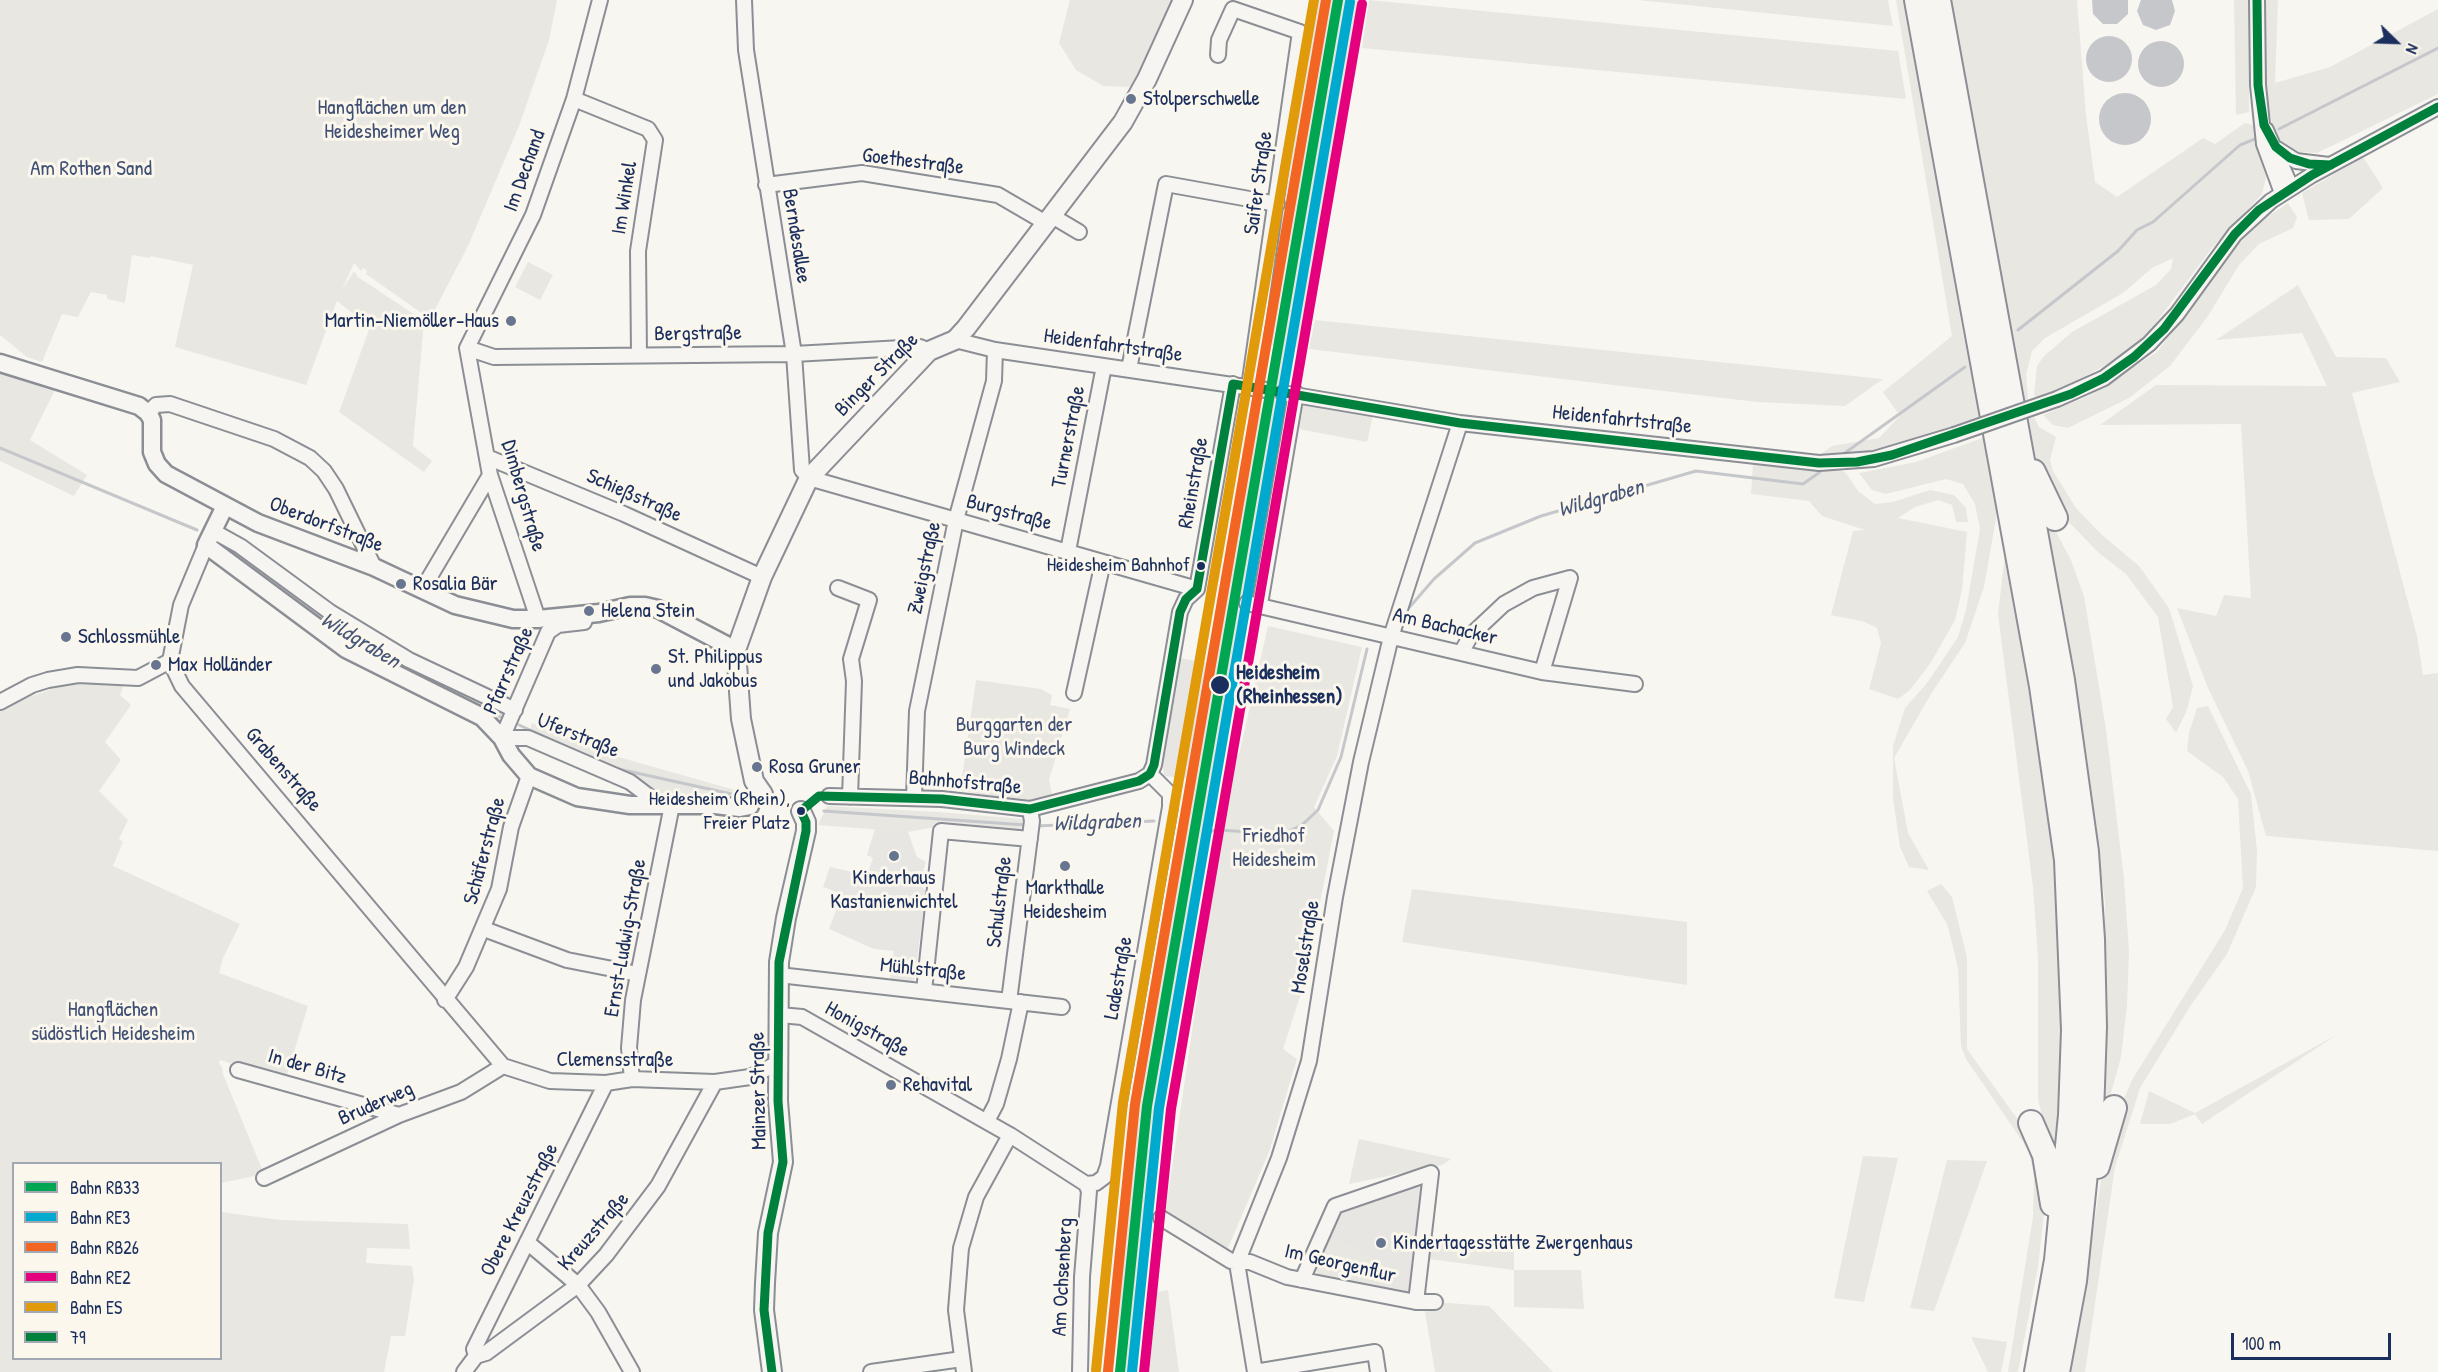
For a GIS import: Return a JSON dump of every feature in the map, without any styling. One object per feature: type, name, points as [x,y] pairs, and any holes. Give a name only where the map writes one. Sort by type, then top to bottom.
[{"type":"highway","points":[[1917,0],[2056,772],[2068,881],[2074,1030],[2071,1115],[2057,1260],[2037,1372]]},
{"type":"highway","points":[[1938,0],[2073,744],[2086,852],[2092,939],[2094,1027],[2091,1114],[2084,1202],[2074,1281],[2057,1372]]},
{"type":"highway","points":[[2018,434],[2055,518]]},
{"type":"highway","points":[[2002,524],[2007,494]]},
{"type":"highway","points":[[2084,1202],[2114,1108]]},
{"type":"highway","points":[[2031,1123],[2042,1147],[2050,1178],[2057,1260]]},
{"type":"main road","name":"Binger Straße","points":[[757,800],[741,719],[736,650],[762,576],[809,478],[929,351],[955,340],[1124,122],[1147,79],[1183,0]]},
{"type":"main road","name":"Mainzer Straße","points":[[772,1372],[764,1310],[768,1233],[783,1162],[776,1065],[780,1015],[779,975],[782,941],[806,831],[806,822],[801,811]]},
{"type":"street","name":"Im Dechand","points":[[467,348],[534,215],[574,99],[600,0]]},
{"type":"street","name":"Berndesallee","points":[[744,0],[746,50],[794,354],[802,470],[809,478]]},
{"type":"street","points":[[2257,0],[2261,114],[2267,155],[2287,190]]},
{"type":"street","name":"Saifer Straße","points":[[1218,55],[1219,40],[1233,9],[1300,32],[1249,387]]},
{"type":"street","name":"Im Winkel","points":[[574,99],[648,129],[655,140],[638,251],[639,355]]},
{"type":"street","name":"Heidenfahrtstraße","points":[[1254,604],[1290,393],[1460,423],[1819,463],[1874,459],[1954,435],[2057,399],[2104,378],[2150,344],[2177,314],[2235,234],[2259,210],[2287,190],[2438,107]]},
{"type":"street","points":[[2261,114],[2276,147],[2287,190]]},
{"type":"street","points":[[2276,147],[2296,160],[2331,165]]},
{"type":"street","name":"Goethestraße","points":[[766,185],[862,173],[998,195],[1079,231]]},
{"type":"street","points":[[1129,369],[1166,184],[1277,204]]},
{"type":"street","name":"Heidenfahrtstraße","points":[[955,340],[995,350],[1266,390]]},
{"type":"street","name":"Bergstraße","points":[[467,348],[494,357],[794,354],[920,348],[929,351]]},
{"type":"street","name":"Dimbergstraße","points":[[467,348],[490,476],[538,620]]},
{"type":"street","name":"Zweigstraße","points":[[914,798],[917,711],[956,520],[994,381],[995,350]]},
{"type":"street","points":[[0,363],[139,406],[148,413],[159,403],[181,408],[274,439],[320,467],[350,514],[374,567]]},
{"type":"street","name":"Turnerstraße","points":[[1068,551],[1104,366]]},
{"type":"street","name":"Rheinstraße","points":[[1197,589],[1233,384]]},
{"type":"street","name":"Oberdorfstraße","points":[[148,413],[152,420],[152,452],[157,464],[166,474],[258,524],[374,567],[455,604],[513,619],[538,620],[630,606],[658,609],[736,650]]},
{"type":"street","name":"Moselstraße","points":[[1237,1263],[1279,1158],[1309,1061],[1335,897],[1358,773],[1391,637],[1460,423]]},
{"type":"street","name":"Schießstraße","points":[[488,457],[624,514],[762,576]]},
{"type":"street","points":[[422,590],[490,476]]},
{"type":"street","name":"Burgstraße","points":[[809,478],[1197,589]]},
{"type":"street","points":[[0,702],[32,685],[56,678],[78,675],[138,678],[170,661],[181,605],[225,506]]},
{"type":"street","points":[[210,538],[346,649],[471,710],[492,726],[511,755],[529,776],[577,797],[630,805],[740,808],[757,800]]},
{"type":"street","name":"Uferstraße","points":[[210,538],[240,546],[330,612],[409,660],[515,710]]},
{"type":"street","points":[[1074,693],[1103,562]]},
{"type":"street","points":[[1461,653],[1471,635],[1504,604],[1533,588],[1570,578],[1542,672]]},
{"type":"street","points":[[838,588],[869,600],[851,659],[854,681],[850,797]]},
{"type":"street","points":[[1150,774],[1154,765],[1180,612],[1186,600],[1197,589]]},
{"type":"street","name":"Am Bachacker","points":[[1254,604],[1542,672],[1635,684]]},
{"type":"street","name":"Pfarrstraße","points":[[502,738],[548,632],[558,625],[584,622],[587,614]]},
{"type":"street","name":"Grabenstraße","points":[[170,661],[182,686],[311,836],[445,1000]]},
{"type":"street","name":"Uferstraße","points":[[502,738],[528,738],[538,742],[630,782],[666,805]]},
{"type":"street","name":"Bahnhofstraße","points":[[924,992],[940,831],[1031,825],[1139,781],[1150,774]]},
{"type":"street","name":"Ladestraße","points":[[1086,1184],[1096,1183],[1104,1178],[1108,1166],[1170,807],[1170,794],[1150,774]]},
{"type":"street","name":"Schäferstraße","points":[[445,1000],[466,968],[484,929],[499,889],[511,826],[529,776]]},
{"type":"street","name":"Bahnhofstraße","points":[[829,796],[914,798],[1031,825]]},
{"type":"street","name":"Ernst-Ludwig-Straße","points":[[632,1079],[629,1048],[638,974],[666,805]]},
{"type":"street","name":"Schulstraße","points":[[987,1121],[996,1104],[1009,1059],[1031,825]]},
{"type":"street","points":[[484,929],[518,944],[567,960],[638,974]]},
{"type":"street","name":"Mühlstraße","points":[[779,975],[1062,1007]]},
{"type":"street","points":[[445,1000],[503,1066]]},
{"type":"street","name":"Honigstraße","points":[[780,1015],[802,1017],[987,1121],[1086,1184]]},
{"type":"street","name":"Clemensstraße","points":[[503,1066],[550,1081],[606,1083],[632,1079],[715,1082],[750,1077],[776,1065]]},
{"type":"street","name":"Bruderweg","points":[[264,1178],[399,1114],[461,1092],[503,1066]]},
{"type":"street","name":"In der Bitz","points":[[238,1070],[399,1114]]},
{"type":"street","name":"Kreuzstraße","points":[[464,1372],[476,1356],[486,1353],[578,1285],[613,1247],[658,1186],[715,1082]]},
{"type":"street","name":"Obere Kreuzstraße","points":[[476,1356],[474,1349],[606,1083]]},
{"type":"street","points":[[871,1372],[963,1366],[956,1310],[961,1248],[976,1197],[1010,1135]]},
{"type":"street","points":[[1302,1280],[1335,1206],[1431,1173],[1416,1302]]},
{"type":"street","name":"Am Ochsenberg","points":[[1080,1372],[1082,1277],[1089,1191],[1086,1184]]},
{"type":"street","points":[[1161,1218],[1237,1263],[1255,1372],[1375,1352],[1378,1372]]},
{"type":"street","points":[[527,1242],[578,1285],[598,1312],[632,1372]]},
{"type":"street","name":"Im Georgenflur","points":[[1237,1263],[1250,1262],[1302,1280],[1416,1302],[1435,1302]]},
{"type":"street","points":[[1344,1357],[1347,1372]]},
{"type":"shaded area","points":[[1328,0],[1349,0],[1281,411],[1276,411],[1218,744],[1149,1168],[1132,1372],[1116,1372],[1126,1175],[1184,822],[1189,822],[1193,794],[1188,779],[1164,776],[1162,754],[1179,658],[1214,664],[1241,505],[1237,504],[1239,494],[1243,494],[1251,447],[1266,393]]},
{"type":"shaded area","points":[[2092,0],[2128,0],[2128,14],[2117,24],[2103,24],[2093,14]]},
{"type":"shaded area","points":[[2141,0],[2172,0],[2175,11],[2170,25],[2156,30],[2143,25],[2137,11]]},
{"type":"shaded area","points":[[2109,36],[2125,43],[2132,59],[2125,75],[2109,82],[2093,75],[2086,59],[2093,43]]},
{"type":"shaded area","points":[[2161,41],[2177,48],[2184,64],[2177,80],[2161,87],[2145,80],[2138,64],[2145,48]]},
{"type":"shaded area","points":[[2120,93],[2130,93],[2139,97],[2147,105],[2151,119],[2147,133],[2139,141],[2130,145],[2120,145],[2111,141],[2103,133],[2099,124],[2099,114],[2103,105],[2111,97]]},
{"type":"shaded area","points":[[875,829],[908,832],[917,857],[926,862],[919,884],[926,891],[914,983],[890,980],[894,951],[874,949],[829,929],[842,894],[823,887],[830,867],[857,873],[866,879],[873,858],[867,855]]},
{"type":"shaded area","name":"Kindertagesstätte Zwergenhaus","points":[[1425,1182],[1412,1295],[1368,1287],[1328,1237],[1337,1217],[1347,1206]]},
{"type":"green space","points":[[0,0],[557,0],[549,40],[519,126],[468,246],[430,319],[366,274],[367,271],[363,268],[361,271],[354,263],[342,290],[354,271],[358,277],[424,321],[413,446],[432,461],[424,472],[339,412],[370,327],[337,301],[306,385],[175,347],[193,265],[151,256],[150,258],[132,255],[125,303],[107,299],[107,295],[91,292],[78,317],[62,314],[42,362],[27,357],[0,335]]},
{"type":"green space","points":[[1070,0],[1175,0],[1134,87],[1103,86],[1076,70],[1059,43]]},
{"type":"green space","points":[[1310,0],[1328,0],[1273,345],[1261,344]]},
{"type":"green space","points":[[1349,0],[1361,0],[1300,348],[1291,347]]},
{"type":"green space","points":[[1369,0],[1898,51],[1906,99],[1362,48]]},
{"type":"green space","points":[[1638,0],[1888,0],[1893,26]]},
{"type":"green space","points":[[1896,0],[1908,0],[1962,328],[1980,417],[1862,456],[1818,456],[1832,446],[1879,438],[1900,416],[1883,392],[1952,336]]},
{"type":"green space","points":[[1949,0],[2077,0],[2086,115],[2095,182],[2117,197],[2203,138],[2215,144],[2245,123],[2253,125],[2266,177],[2262,194],[2212,248],[2143,340],[2106,365],[2067,386],[2036,397],[2034,395],[2037,366],[2044,356],[2072,332],[2156,285],[2171,269],[2173,258],[2152,268],[2123,293],[2045,338],[2032,351],[2026,374],[2028,399],[2022,402]]},
{"type":"green space","points":[[2234,0],[2249,0],[2249,112],[2236,115]]},
{"type":"green space","points":[[2263,0],[2278,0],[2275,83],[2330,67],[2438,9],[2438,94],[2317,153],[2297,152],[2294,156],[2276,136],[2267,104],[2263,82]]},
{"type":"green space","points":[[2363,157],[2383,188],[2349,219],[2309,220],[2302,193]]},
{"type":"green space","points":[[2288,203],[2297,217],[2293,228],[2259,244],[2239,265],[2208,316],[2170,366],[2129,398],[2068,428],[2053,425],[2043,415],[2088,396],[2157,352],[2238,245],[2260,222]]},
{"type":"green space","points":[[528,262],[553,275],[540,300],[515,287]]},
{"type":"green space","points":[[2298,285],[2336,357],[2386,358],[2400,382],[2352,393],[2417,636],[2423,675],[2438,673],[2438,851],[2266,836],[2248,771],[2208,688],[2177,608],[2216,616],[2224,595],[2251,598],[2241,424],[2100,425],[2156,385],[2327,386],[2302,333],[2216,340]]},
{"type":"green space","points":[[1315,320],[1883,379],[1845,406],[1757,402],[1309,349]]},
{"type":"green space","points":[[0,368],[56,388],[30,440],[87,475],[74,496],[0,461]]},
{"type":"green space","points":[[1307,402],[1373,415],[1367,442],[1299,429],[1303,406]]},
{"type":"green space","points":[[2034,417],[2039,427],[2056,437],[2050,460],[2053,471],[2076,508],[2101,534],[2139,566],[2169,608],[2193,686],[2187,710],[2176,733],[2166,719],[2173,707],[2158,617],[2126,574],[2099,553],[2057,510],[2037,467],[2026,419]]},
{"type":"green space","points":[[1988,436],[1999,501],[1984,587],[1965,643],[1931,694],[1894,758],[1908,833],[1929,870],[1909,867],[1900,847],[1893,798],[1893,746],[1905,708],[1927,683],[1958,637],[1966,610],[1980,529],[1975,504],[1963,484],[1946,479],[1886,494],[1872,490],[1859,473],[1916,462]]},
{"type":"green space","points":[[1753,464],[1816,471],[1840,470],[1846,473],[1858,491],[1875,504],[1893,502],[1930,490],[1954,495],[1966,508],[1968,522],[1956,522],[1952,505],[1938,500],[1915,507],[1898,518],[1967,532],[1962,590],[1955,620],[1930,664],[1910,690],[1898,699],[1869,689],[1881,643],[1877,628],[1865,622],[1831,615],[1853,531],[1865,530],[1822,516],[1809,501],[1751,494]]},
{"type":"green space","points":[[2040,502],[2071,560],[2084,596],[2106,729],[2124,879],[2129,951],[2127,1005],[2121,1057],[2102,1126],[2105,902],[2083,735]]},
{"type":"green space","points":[[2006,546],[2034,695],[2060,888],[2063,1056],[2057,1158],[2046,1133],[2038,1099],[2038,958],[2033,887],[1998,614]]},
{"type":"green space","points":[[228,547],[397,660],[500,712],[504,715],[501,720],[487,716],[356,649],[225,551]]},
{"type":"green space","name":"Friedhof Heidesheim","points":[[1268,626],[1362,647],[1337,756],[1314,807],[1334,831],[1304,984],[1283,1049],[1297,1059],[1269,1152],[1228,1248],[1165,1215],[1233,754],[1239,755]]},
{"type":"green space","name":"Burggarten der Burg Windeck","points":[[976,680],[1041,689],[1052,695],[1050,705],[1070,709],[1049,780],[1052,794],[1029,801],[960,791]]},
{"type":"green space","name":"Hangflächen südöstlich Heidesheim","points":[[75,681],[124,684],[120,695],[131,705],[105,742],[121,760],[99,791],[128,820],[119,839],[123,842],[113,866],[240,924],[223,958],[219,973],[308,1006],[285,1081],[220,1060],[219,1064],[264,1174],[222,1183],[222,1162],[12,1162],[12,1360],[222,1360],[222,1212],[280,1220],[408,1224],[410,1249],[367,1248],[366,1263],[412,1266],[414,1279],[405,1336],[391,1336],[384,1372],[0,1372],[0,707]]},
{"type":"green space","points":[[2208,706],[2251,794],[2257,851],[2256,887],[2227,954],[2189,1008],[2140,1088],[2115,1167],[2085,1372],[2071,1372],[2103,1167],[2121,1106],[2132,1080],[2225,930],[2243,888],[2238,799],[2223,777],[2187,751],[2189,733],[2197,708]]},
{"type":"green space","points":[[532,723],[615,756],[742,792],[746,794],[745,801],[672,800],[614,771],[529,735]]},
{"type":"green space","points":[[827,806],[1023,819],[1021,830],[940,826],[908,832],[818,825]]},
{"type":"green space","points":[[1941,884],[1952,897],[1967,958],[1967,1049],[2036,1145],[2047,1186],[2038,1267],[2018,1372],[2008,1372],[2033,1217],[2034,1177],[2029,1151],[1966,1059],[1961,1046],[1958,969],[1947,924],[1927,891]]},
{"type":"green space","points":[[1412,889],[1687,922],[1687,985],[1402,942]]},
{"type":"green space","points":[[2338,1034],[2202,1124],[2195,1114],[2170,1124],[2140,1124],[2149,1091],[2195,1113]]},
{"type":"green space","points":[[1359,1139],[1451,1159],[1442,1165],[1349,1184]]},
{"type":"green space","points":[[1863,1156],[1898,1158],[1864,1302],[1834,1298]]},
{"type":"green space","points":[[1947,1160],[1987,1161],[1934,1311],[1910,1308]]},
{"type":"green space","points":[[1432,1236],[1514,1247],[1514,1270],[1429,1259]]},
{"type":"green space","points":[[1327,1237],[1360,1249],[1372,1258],[1368,1287],[1318,1277],[1315,1265]]},
{"type":"green space","points":[[1514,1270],[1581,1270],[1584,1309],[1514,1307]]},
{"type":"green space","points":[[1168,1290],[1179,1372],[1140,1372],[1148,1294]]},
{"type":"green space","points":[[1435,1302],[1489,1306],[1553,1372],[1435,1372],[1424,1306]]},
{"type":"green space","points":[[1971,1337],[2007,1342],[2001,1372],[1988,1372]]},
{"type":"waterway","points":[[2279,129],[2438,48]]},
{"type":"waterway","points":[[2018,330],[2118,251],[2137,230],[2153,222],[2240,145],[2255,139]]},
{"type":"waterway","name":"Wildgraben","points":[[1842,455],[1965,367]]},
{"type":"waterway","name":"Wildgraben","points":[[0,448],[197,530]]},
{"type":"waterway","name":"Wildgraben","points":[[1408,609],[1434,579],[1475,543],[1541,516],[1696,471],[1803,484],[1820,472]]},
{"type":"waterway","name":"Wildgraben","points":[[226,549],[354,642],[428,681]]},
{"type":"waterway","name":"Wildgraben","points":[[1206,832],[1218,830],[1283,834],[1302,825],[1318,810],[1341,757],[1367,649]]},
{"type":"waterway","name":"Wildgraben","points":[[479,707],[503,718]]},
{"type":"waterway","name":"Wildgraben","points":[[519,725],[614,768],[745,797]]},
{"type":"waterway","name":"Wildgraben","points":[[824,811],[1026,825]]},
{"type":"waterway","name":"Wildgraben","points":[[1036,826],[1154,821]]},
{"type":"rail line","name":"ES","points":[[1096,1370],[1123,1102],[1314,0]]},
{"type":"rail line","name":"RB26","points":[[1108,1371],[1135,1104],[1326,0]]},
{"type":"rail line","name":"RB33","points":[[1120,1372],[1147,1106],[1338,0]]},
{"type":"rail line","name":"RE3","points":[[1132,1372],[1159,1108],[1350,2]]},
{"type":"rail line","name":"RE2","points":[[1144,1372],[1171,1109],[1362,4]]},
{"type":"transit line","name":"79","points":[[2257,0],[2258,85],[2264,125],[2276,147],[2290,158],[2309,164],[2331,165]]},
{"type":"transit line","name":"79","points":[[1233,384],[1460,423],[1819,463],[1857,462],[1892,455],[2071,394],[2104,378],[2134,357],[2164,329],[2235,234],[2259,210],[2312,175],[2438,107]]},
{"type":"transit line","name":"79","points":[[1197,589],[1233,384]]},
{"type":"transit line","name":"79","points":[[801,811],[819,796],[942,799],[1030,809],[1139,781],[1150,774],[1154,765],[1180,612],[1186,599],[1197,589]]},
{"type":"transit line","name":"79","points":[[772,1372],[764,1310],[768,1233],[783,1162],[778,1101],[779,962],[806,831],[806,822],[801,811]]},
{"type":"place","name":"Stolperschwelle","points":[[1131,99]]},
{"type":"place","name":"Martin-Niemöller-Haus","points":[[511,321]]},
{"type":"place","name":"Heidesheim Bahnhof","points":[[1201,566]]},
{"type":"place","name":"Rosalia Bär","points":[[401,584]]},
{"type":"place","name":"Helena Stein","points":[[589,611]]},
{"type":"place","name":"Schlossmühle","points":[[66,637]]},
{"type":"place","name":"Max Holländer","points":[[156,665]]},
{"type":"place","name":"St. Philippus und Jakobus","points":[[656,669]]},
{"type":"place","name":"Heidesheim (Rheinhessen)","points":[[1220,685]]},
{"type":"place","name":"Rosa Gruner","points":[[757,767]]},
{"type":"place","name":"Heidesheim (Rhein), Freier Platz","points":[[801,811]]},
{"type":"place","name":"Kinderhaus Kastanienwichtel","points":[[894,856]]},
{"type":"place","name":"Markthalle Heidesheim","points":[[1065,866]]},
{"type":"place","name":"Rehavital","points":[[891,1085]]},
{"type":"place","name":"Kindertagesstätte Zwergenhaus","points":[[1381,1243]]},
{"type":"park label","name":"Hangflächen um den Heidesheimer Weg","points":[[392,120]]},
{"type":"park label","name":"Am Rothen Sand","points":[[91,169]]}]
